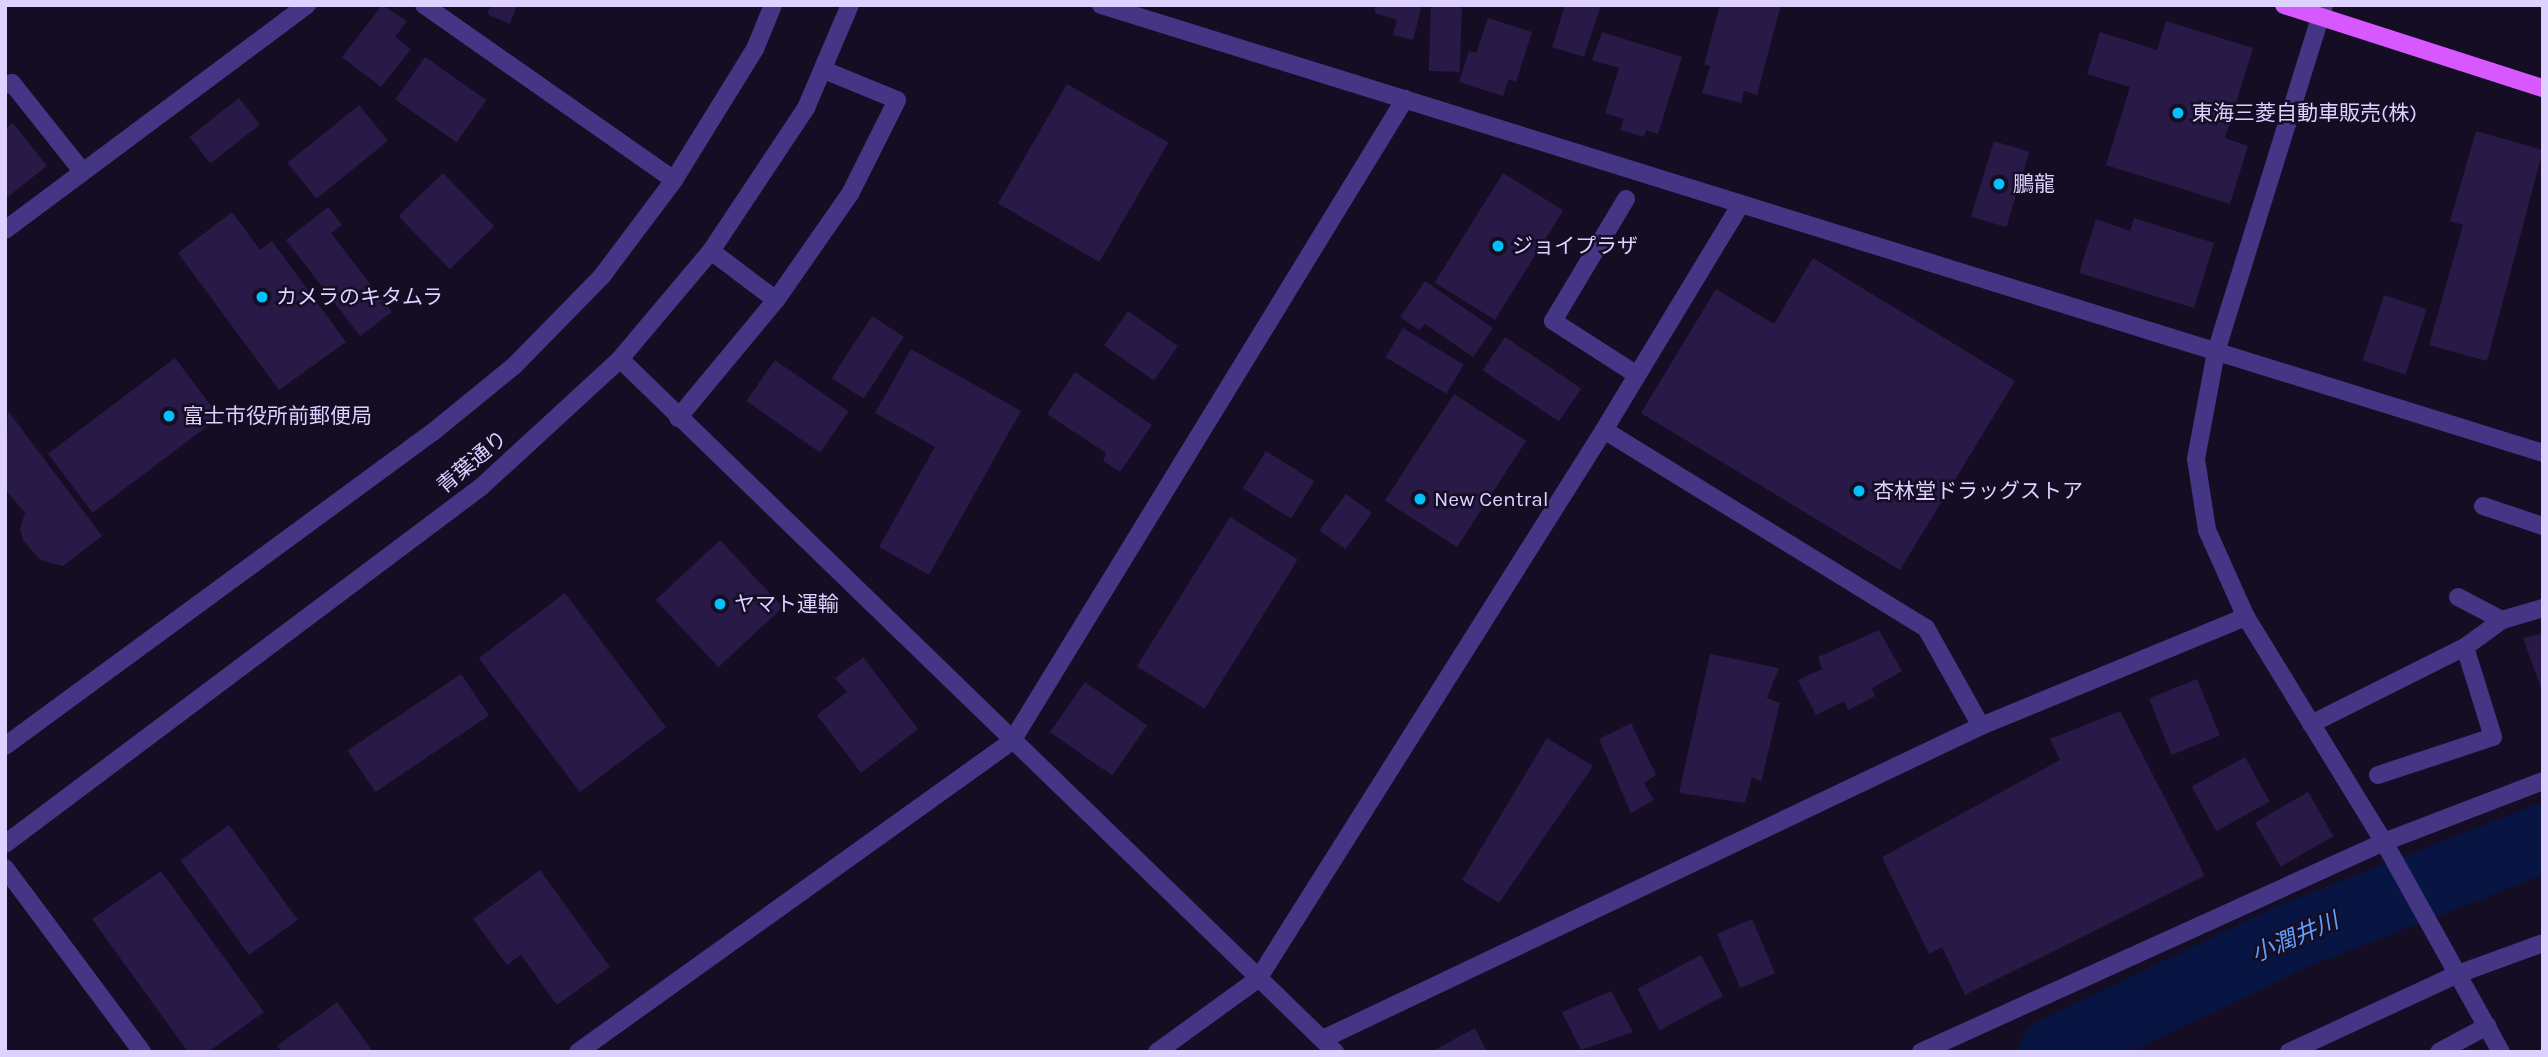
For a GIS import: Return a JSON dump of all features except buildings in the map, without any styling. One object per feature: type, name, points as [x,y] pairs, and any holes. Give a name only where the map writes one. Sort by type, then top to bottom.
[{"type":"main road","points":[[2284,5],[2322,10],[2543,88]]},
{"type":"street","points":[[5,230],[307,5]]},
{"type":"street","points":[[424,5],[674,180]]},
{"type":"street","points":[[5,746],[433,432],[514,366],[602,276],[674,180],[755,49],[773,5]]},
{"type":"street","name":"青葉通り","points":[[5,844],[481,487],[620,359],[711,251],[806,108],[850,5]]},
{"type":"street","points":[[1101,5],[2543,453]]},
{"type":"street","points":[[2322,10],[2216,352],[2196,459],[2207,530],[2246,617],[2384,842],[2501,1052]]},
{"type":"street","points":[[678,418],[776,300],[850,194],[897,100],[824,70]]},
{"type":"street","points":[[5,85],[12,83],[82,171]]},
{"type":"street","points":[[578,1052],[1012,741],[1405,99]]},
{"type":"street","points":[[1626,199],[1553,321],[1637,374]]},
{"type":"street","points":[[1157,1052],[1258,979],[1604,430],[1740,205]]},
{"type":"street","points":[[711,251],[776,300]]},
{"type":"street","points":[[620,359],[1329,1045],[1981,726],[2246,617]]},
{"type":"street","points":[[1604,430],[1926,628],[1981,726]]},
{"type":"street","points":[[2483,506],[2543,526]]},
{"type":"street","points":[[2458,597],[2502,620]]},
{"type":"street","points":[[2311,724],[2465,647],[2502,620],[2543,608]]},
{"type":"street","points":[[2378,775],[2493,737],[2465,647]]},
{"type":"street","points":[[1921,1052],[2384,842],[2543,781]]},
{"type":"street","points":[[5,868],[142,1052]]},
{"type":"street","points":[[2289,1052],[2458,974],[2543,943]]},
{"type":"street","points":[[2439,1052],[2487,1026]]},
{"type":"waterway","name":"小潤井川","points":[[2053,1052],[2291,937],[2543,838]]},
{"type":"place","name":"東海三菱自動車販売(株)","points":[[2178,113]]},
{"type":"place","name":"鵬龍","points":[[1999,184]]},
{"type":"place","name":"ジョイプラザ","points":[[1498,246]]},
{"type":"place","name":"カメラのキタムラ","points":[[262,297]]},
{"type":"place","name":"富士市役所前郵便局","points":[[169,416]]},
{"type":"place","name":"杏林堂ドラッグストア","points":[[1859,491]]},
{"type":"place","name":"New Central","points":[[1420,499]]},
{"type":"place","name":"ヤマト運輸","points":[[720,604]]}]
